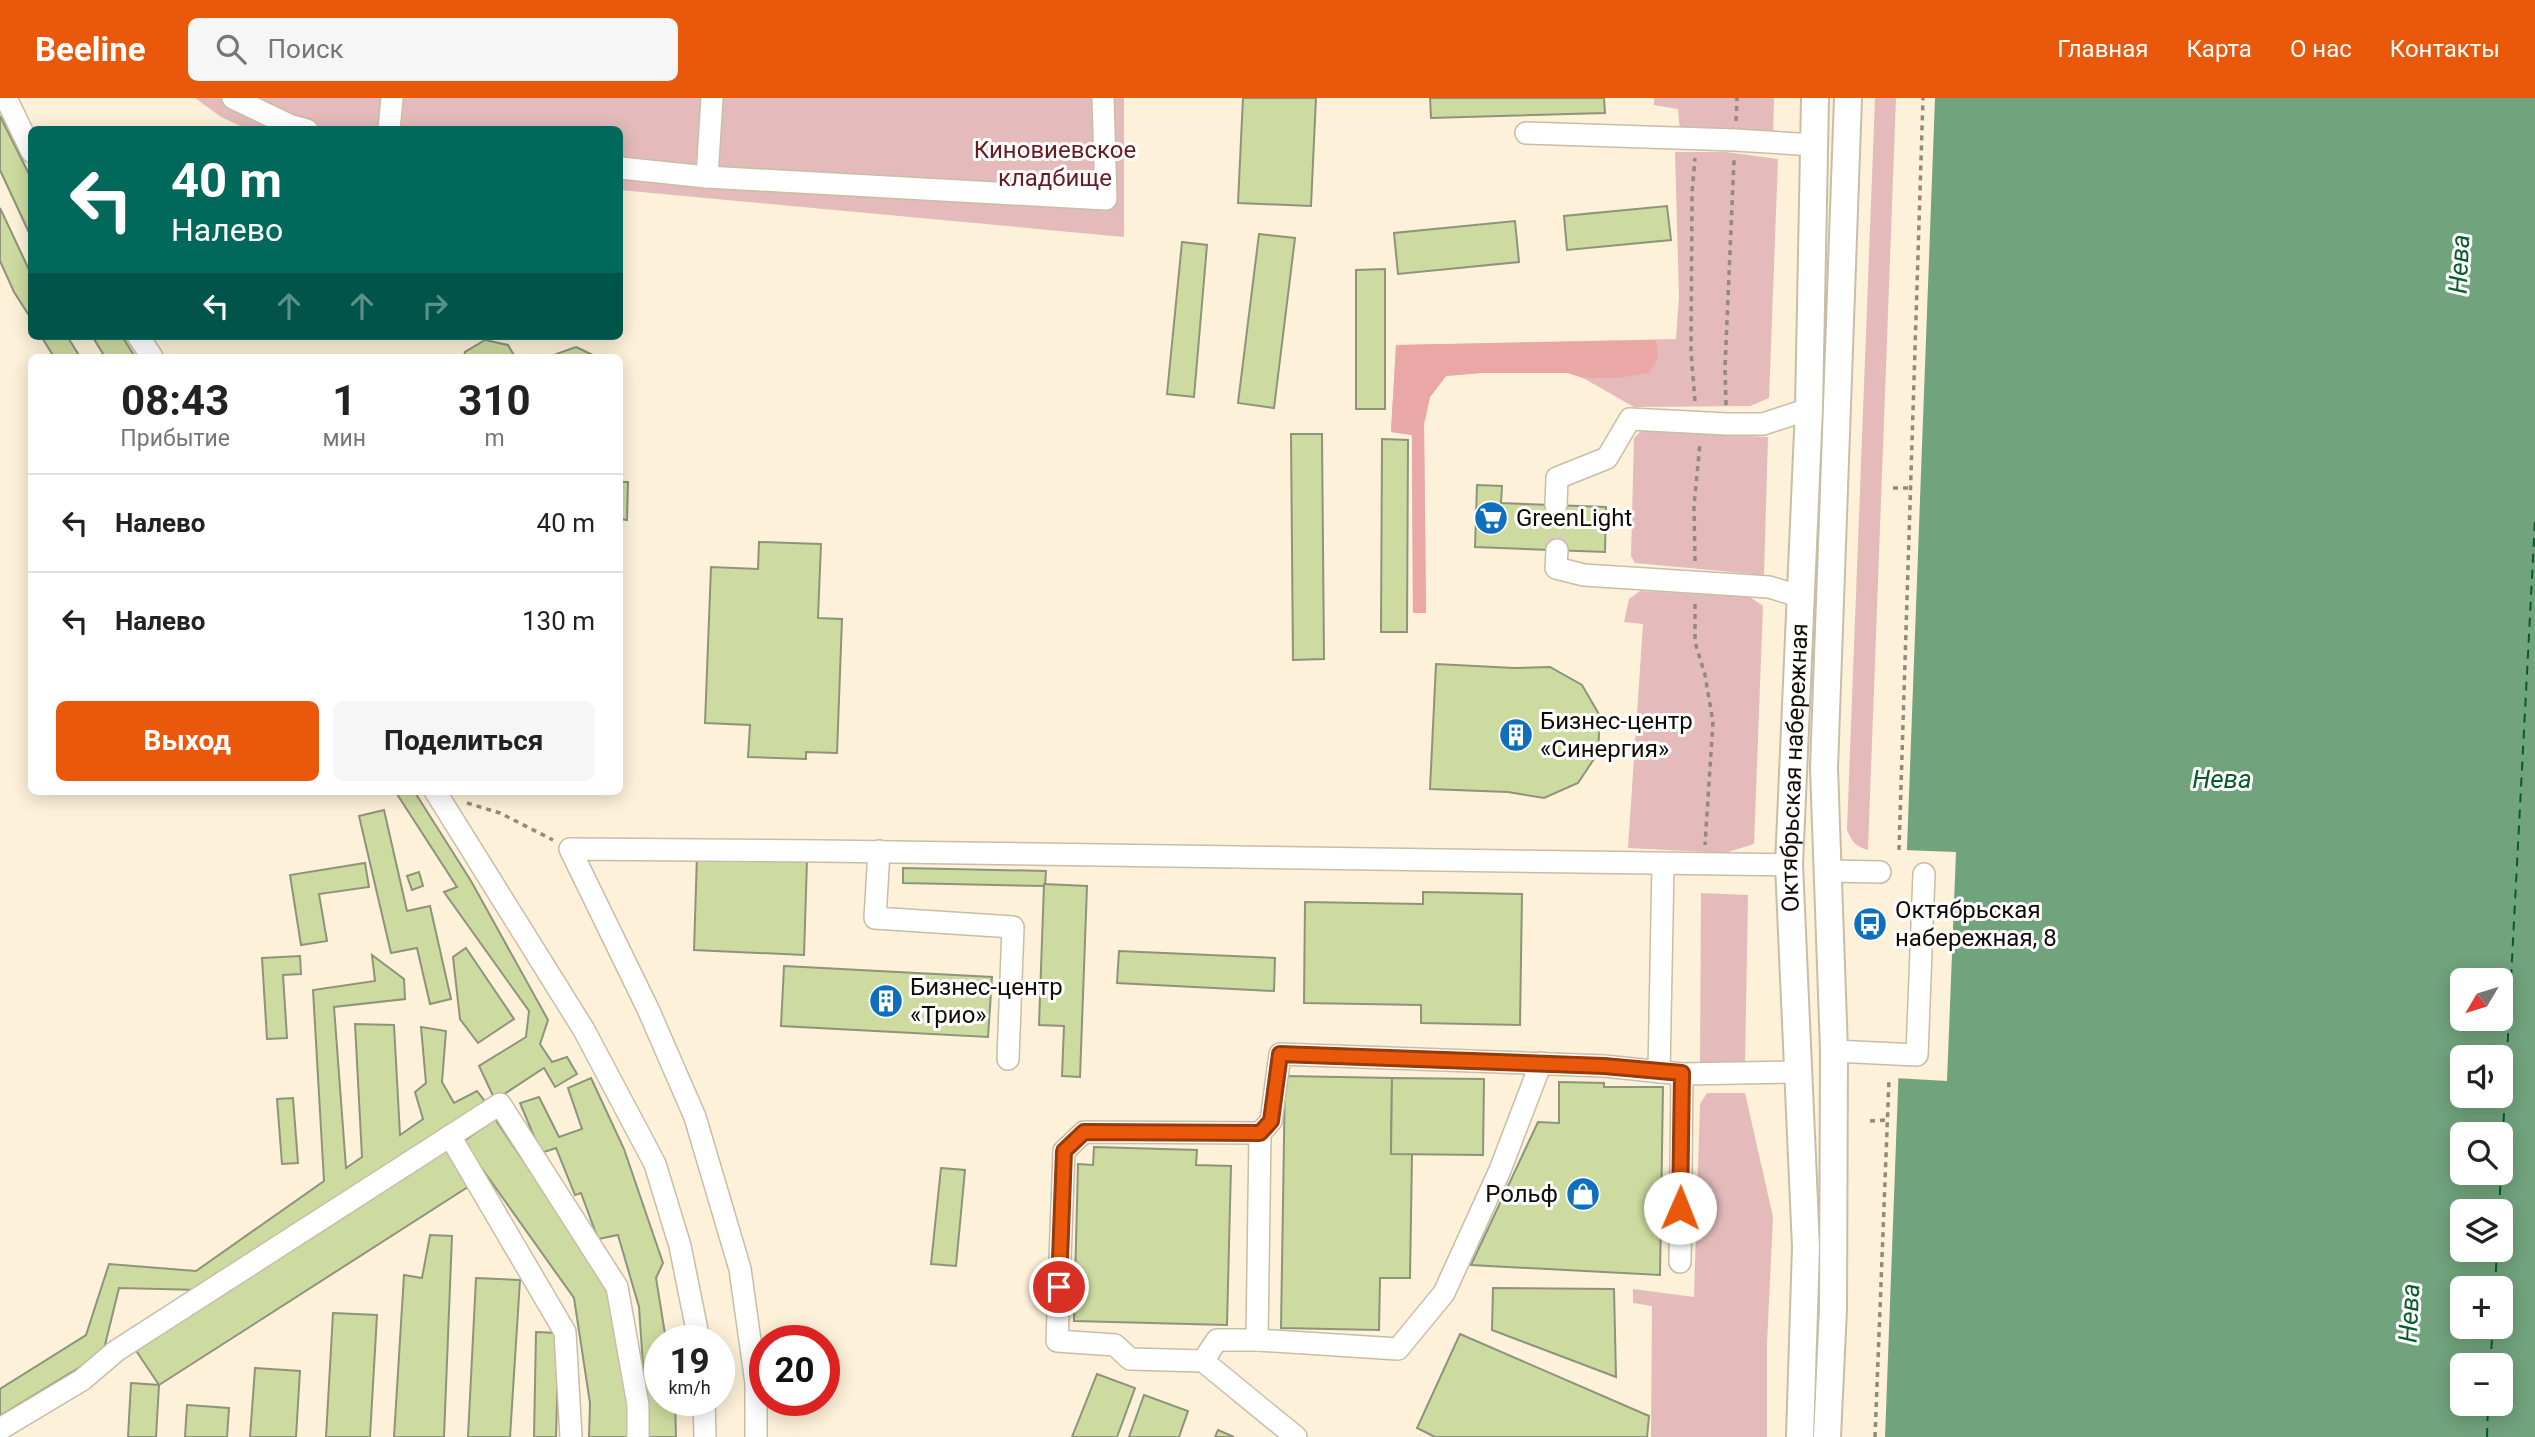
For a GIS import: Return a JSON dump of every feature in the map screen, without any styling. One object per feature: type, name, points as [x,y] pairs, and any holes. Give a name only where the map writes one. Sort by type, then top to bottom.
[{"type":"main road","name":"Октябрьская набережная","points":[[1800,1437],[1807,1247],[1789,865],[1802,597],[1815,98]]},
{"type":"main road","name":"Октябрьская набережная","points":[[1827,1437],[1833,1310],[1834,1051],[1824,768],[1848,98]]},
{"type":"street","points":[[6,98],[28,144]]},
{"type":"street","points":[[233,98],[293,126]]},
{"type":"street","points":[[390,126],[392,98]]},
{"type":"street","points":[[707,177],[712,98]]},
{"type":"street","points":[[623,168],[707,177],[1106,199],[1104,98]]},
{"type":"street","points":[[1526,133],[1814,145]]},
{"type":"street","points":[[1556,505],[1557,478],[1607,458],[1630,419],[1763,424],[1808,410]]},
{"type":"street","points":[[1557,550],[1556,568],[1584,575],[1769,587],[1802,597]]},
{"type":"street","points":[[439,796],[584,1030],[655,1164],[680,1246],[696,1325]]},
{"type":"street","points":[[756,1437],[756,1383],[740,1269],[695,1117],[648,1009],[570,849],[1789,865]]},
{"type":"street","points":[[879,851],[875,918],[1013,927],[1007,1059]]},
{"type":"street","points":[[1659,1072],[1663,864]]},
{"type":"street","points":[[1829,871],[1880,872]]},
{"type":"street","points":[[1834,1051],[1917,1055],[1924,874]]},
{"type":"street","points":[[1256,1340],[1260,1133],[1271,1121],[1280,1054],[1541,1063],[1682,1073],[1799,1072]]},
{"type":"street","points":[[1203,1361],[1217,1340],[1398,1349],[1444,1293],[1500,1170],[1541,1063]]},
{"type":"street","points":[[1680,1262],[1682,1073]]},
{"type":"street","points":[[0,1429],[82,1380],[116,1351],[500,1104],[617,1287],[638,1405],[638,1437]]},
{"type":"street","points":[[1260,1133],[1084,1132],[1064,1151],[1057,1341],[1115,1345],[1130,1359],[1203,1361],[1296,1437]]},
{"type":"street","points":[[450,1136],[565,1332],[571,1437]]},
{"type":"street","points":[[704,1416],[705,1437]]},
{"type":"path","points":[[1727,424],[1725,367],[1737,98]]},
{"type":"path","points":[[1899,850],[1923,98]]},
{"type":"path","points":[[1697,139],[1692,193],[1692,352],[1694,398],[1702,423],[1694,506],[1695,642],[1705,675],[1713,722],[1708,827],[1703,865]]},
{"type":"path","points":[[1893,488],[1911,488]]},
{"type":"path","points":[[439,796],[500,813],[532,827],[570,849]]},
{"type":"path","points":[[1875,1437],[1889,1079]]},
{"type":"path","points":[[1870,1121],[1887,1120]]},
{"type":"green space","name":"Киновиевское кладбище","points":[[195,98],[1124,98],[1124,237],[623,190],[623,126],[240,126],[221,117]]},
{"type":"green space","points":[[1654,98],[1774,98],[1773,135],[1680,131],[1678,109],[1654,105]]},
{"type":"green space","points":[[1875,98],[1896,98],[1868,850],[1855,843],[1847,830]]},
{"type":"green space","points":[[1675,152],[1726,152],[1778,159],[1769,398],[1750,406],[1634,407],[1583,378],[1568,373],[1481,373],[1446,376],[1430,397],[1424,424],[1426,613],[1413,613],[1412,435],[1391,432],[1396,345],[1676,339],[1679,297]]},
{"type":"green space","points":[[1642,430],[1768,437],[1764,575],[1635,563],[1631,556],[1634,438]]},
{"type":"green space","points":[[1640,591],[1750,597],[1763,606],[1754,844],[1725,853],[1628,848],[1643,624],[1624,622],[1629,599]]},
{"type":"green space","points":[[1701,893],[1748,895],[1745,1064],[1700,1066]]},
{"type":"green space","points":[[1707,1093],[1745,1093],[1773,1217],[1767,1344],[1767,1437],[1651,1437],[1652,1306],[1633,1303],[1633,1289],[1694,1297],[1700,1104]]},
{"type":"shaded area","points":[[1656,340],[1658,358],[1649,373],[1617,378],[1583,378],[1568,373],[1481,373],[1446,376],[1430,397],[1424,424],[1426,613],[1413,613],[1412,435],[1391,432],[1396,345]]},
{"type":"water","name":"Нева","points":[[1935,98],[2535,98],[2535,1437],[1885,1437]]},
{"type":"pier","points":[[1903,850],[1956,852],[1947,1081],[1895,1078]]},
{"type":"building","points":[[1243,98],[1316,98],[1311,206],[1238,203]]},
{"type":"building","points":[[1430,98],[1604,98],[1605,113],[1431,118]]},
{"type":"building","points":[[0,116],[28,172],[28,230],[0,170]]},
{"type":"building","points":[[1667,206],[1671,240],[1567,250],[1564,216]]},
{"type":"building","points":[[0,208],[28,268],[28,314],[14,292],[0,261]]},
{"type":"building","points":[[1515,221],[1519,262],[1398,274],[1394,233]]},
{"type":"building","points":[[1259,234],[1295,238],[1274,408],[1238,403]]},
{"type":"building","points":[[1182,242],[1207,245],[1194,397],[1167,394]]},
{"type":"building","points":[[1385,269],[1385,409],[1356,409],[1356,270]]},
{"type":"building","points":[[43,340],[69,340],[78,354],[52,354]]},
{"type":"building","points":[[94,340],[124,340],[133,354],[103,354]]},
{"type":"building","points":[[485,340],[508,345],[513,354],[465,354]]},
{"type":"building","points":[[576,347],[591,354],[556,354]]},
{"type":"building","points":[[1291,434],[1322,434],[1324,659],[1293,660]]},
{"type":"building","points":[[1382,439],[1408,440],[1407,632],[1381,632]]},
{"type":"building","points":[[623,482],[628,482],[627,520],[623,519]]},
{"type":"building","points":[[1477,485],[1502,486],[1501,503],[1606,507],[1605,552],[1475,547]]},
{"type":"building","points":[[759,542],[821,544],[818,618],[842,619],[837,753],[806,752],[806,759],[748,757],[750,725],[705,723],[711,567],[758,569]]},
{"type":"building","name":"Бизнес-центр «Синергия»","points":[[1436,664],[1550,667],[1582,685],[1600,716],[1598,753],[1578,783],[1544,798],[1508,792],[1430,789]]},
{"type":"building","points":[[398,795],[417,795],[471,881],[548,1020],[540,1044],[552,1062],[567,1057],[577,1074],[555,1087],[544,1068],[495,1100],[479,1066],[526,1037],[529,1011],[444,892],[457,887]]},
{"type":"building","points":[[384,810],[407,911],[430,906],[451,999],[430,1004],[417,948],[391,953],[359,816]]},
{"type":"building","points":[[697,855],[807,860],[804,955],[694,950]]},
{"type":"building","points":[[365,863],[369,887],[319,894],[327,941],[301,945],[290,875]]},
{"type":"building","points":[[903,868],[1046,871],[1045,886],[903,883]]},
{"type":"building","points":[[419,872],[423,886],[412,890],[407,876]]},
{"type":"building","points":[[1044,884],[1087,886],[1080,1077],[1062,1076],[1064,1026],[1039,1025]]},
{"type":"building","points":[[1423,892],[1522,894],[1520,1025],[1421,1023],[1421,1005],[1304,1003],[1305,902],[1423,904]]},
{"type":"building","points":[[466,948],[514,1019],[478,1043],[460,1019],[453,957]]},
{"type":"building","points":[[1119,951],[1275,958],[1274,991],[1117,983]]},
{"type":"building","points":[[372,955],[404,979],[405,999],[334,1007],[346,1168],[362,1157],[355,1024],[394,1025],[400,1135],[423,1119],[415,1092],[426,1083],[421,1027],[446,1031],[442,1082],[454,1103],[477,1091],[487,1104],[201,1290],[119,1288],[103,1353],[0,1416],[0,1389],[86,1335],[109,1264],[196,1271],[324,1181],[313,990],[375,981]]},
{"type":"building","points":[[300,956],[301,974],[283,975],[287,1038],[267,1039],[262,958]]},
{"type":"building","name":"Бизнес-центр «Трио»","points":[[784,966],[992,977],[988,1037],[781,1026]]},
{"type":"building","points":[[1285,1076],[1392,1078],[1391,1154],[1412,1154],[1410,1278],[1380,1278],[1379,1330],[1281,1328]]},
{"type":"building","points":[[591,1078],[624,1149],[663,1263],[656,1278],[664,1325],[644,1325],[644,1379],[639,1307],[618,1235],[598,1239],[581,1193],[575,1195],[556,1148],[541,1153],[520,1103],[539,1097],[559,1137],[582,1129],[568,1088]]},
{"type":"building","points":[[1392,1078],[1484,1079],[1483,1155],[1391,1154]]},
{"type":"building","name":"Рольф","points":[[1559,1082],[1604,1083],[1604,1087],[1663,1087],[1660,1275],[1471,1265],[1538,1122],[1559,1123]]},
{"type":"building","points":[[293,1098],[298,1163],[282,1164],[277,1099]]},
{"type":"building","points":[[495,1119],[606,1283],[632,1398],[631,1437],[589,1437],[590,1403],[574,1298],[463,1142]]},
{"type":"building","points":[[1094,1147],[1197,1150],[1196,1165],[1231,1166],[1227,1325],[1074,1321],[1078,1164],[1093,1165]]},
{"type":"building","points":[[448,1148],[471,1185],[159,1385],[135,1349]]},
{"type":"building","points":[[941,1168],[965,1170],[956,1266],[931,1264]]},
{"type":"building","points":[[430,1235],[452,1236],[444,1437],[394,1437],[404,1275],[422,1278]]},
{"type":"building","points":[[476,1278],[520,1280],[510,1437],[468,1437]]},
{"type":"building","points":[[1493,1288],[1614,1289],[1616,1377],[1492,1330]]},
{"type":"building","points":[[333,1313],[377,1315],[370,1437],[326,1437]]},
{"type":"building","points":[[536,1332],[559,1333],[556,1437],[534,1437]]},
{"type":"building","points":[[1460,1334],[1649,1416],[1647,1437],[1435,1437],[1417,1428]]},
{"type":"building","points":[[255,1368],[300,1371],[296,1437],[250,1437]]},
{"type":"building","points":[[1097,1374],[1135,1388],[1117,1437],[1072,1437]]},
{"type":"building","points":[[131,1383],[159,1385],[156,1437],[128,1437]]},
{"type":"building","points":[[1144,1395],[1188,1411],[1179,1437],[1129,1437]]},
{"type":"building","points":[[187,1405],[229,1408],[227,1437],[185,1437]]},
{"type":"building","points":[[647,1416],[675,1416],[676,1437],[648,1437]]},
{"type":"building","points":[[1218,1430],[1234,1437],[1215,1437]]},
{"type":"ferry route","points":[[2504,1122],[2535,520]]},
{"type":"ferry route","points":[[2500,1185],[2500,1199]]},
{"type":"ferry route","points":[[2496,1262],[2496,1276]]},
{"type":"ferry route","points":[[2491,1353],[2492,1339]]},
{"type":"ferry route","points":[[2487,1437],[2488,1416]]},
{"type":"tunnel","points":[[1556,505],[1557,550]]},
{"type":"place","name":"GreenLight","points":[[1491,518]]},
{"type":"place","name":"Бизнес-центр «Синергия»","points":[[1516,735]]},
{"type":"place","name":"Октябрьская набережная, 8","points":[[1870,924]]},
{"type":"place","name":"Бизнес-центр «Трио»","points":[[886,1001]]},
{"type":"place","name":"Рольф","points":[[1583,1194]]},
{"type":"route","points":[[1059,1287],[1064,1151],[1084,1132],[1260,1133],[1271,1121],[1280,1054],[1604,1066],[1682,1073],[1680,1208]]}]
